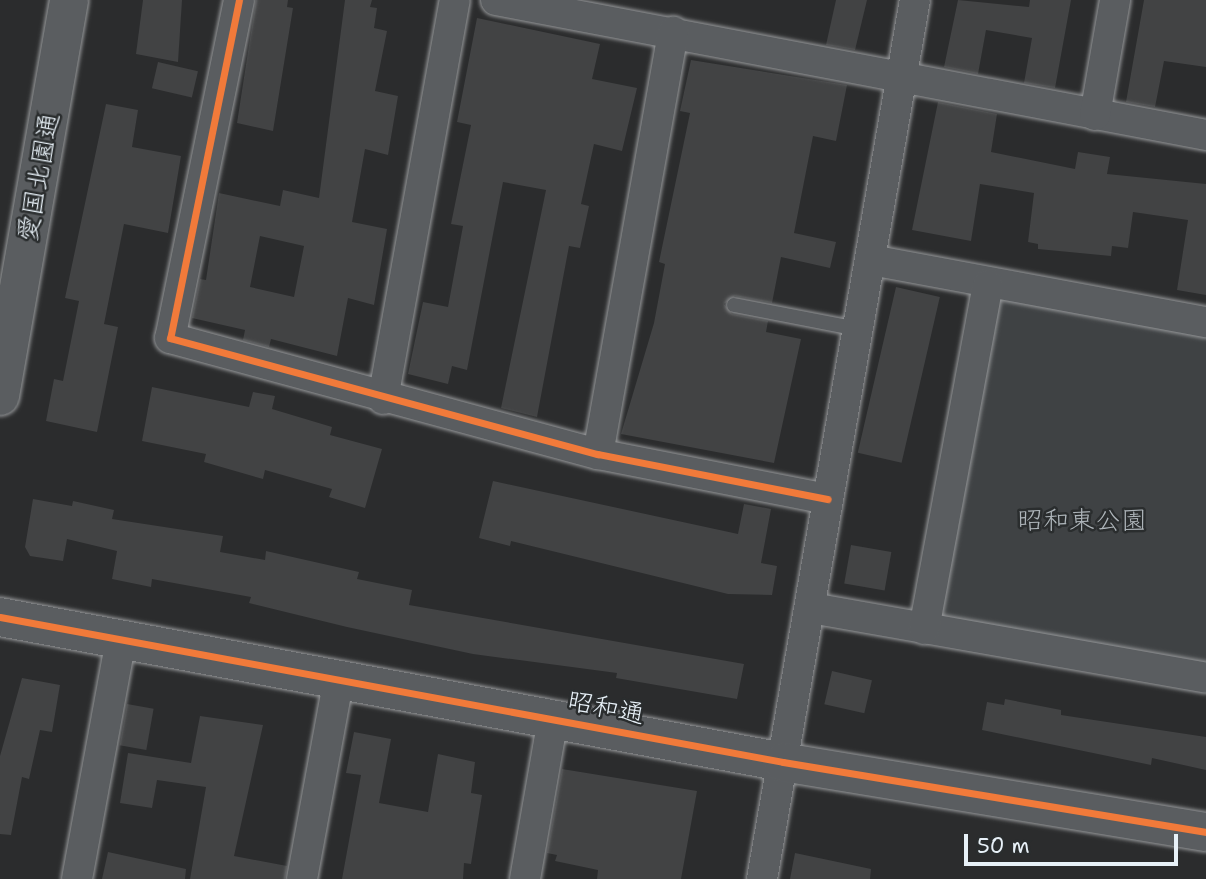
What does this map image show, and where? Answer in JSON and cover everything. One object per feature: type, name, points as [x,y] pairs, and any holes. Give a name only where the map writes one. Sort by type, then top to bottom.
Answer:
[{"type":"street","name":"愛国北園通","points":[[0,396],[69,0]]},
{"type":"street","points":[[239,0],[170,338],[383,399],[598,454],[828,499]]},
{"type":"street","points":[[383,399],[455,0]]},
{"type":"street","points":[[496,0],[1206,135]]},
{"type":"street","points":[[762,879],[915,0]]},
{"type":"street","points":[[1095,115],[1115,0]]},
{"type":"street","points":[[598,454],[673,32]]},
{"type":"street","points":[[871,260],[988,285],[1206,322]]},
{"type":"street","points":[[924,629],[988,285]]},
{"type":"street","points":[[811,608],[1206,678]]},
{"type":"street","name":"昭和通","points":[[0,617],[783,762],[1206,832]]},
{"type":"street","points":[[77,879],[121,639]]},
{"type":"street","points":[[302,879],[339,678]]},
{"type":"street","points":[[525,879],[553,719]]},
{"type":"lane","points":[[734,305],[859,329]]},
{"type":"green space","name":"昭和東公園","points":[[998,296],[1206,332],[1206,670],[935,621]]},
{"type":"building","points":[[143,0],[182,0],[178,62],[136,54]]},
{"type":"building","points":[[256,0],[288,0],[287,7],[293,8],[273,131],[237,123]]},
{"type":"building","points":[[345,0],[372,0],[370,7],[377,8],[374,28],[387,31],[375,91],[398,96],[388,155],[365,149],[352,222],[387,229],[374,305],[348,298],[337,356],[271,339],[269,347],[243,340],[245,330],[192,318],[200,279],[206,280],[219,193],[280,206],[283,190],[319,198]],"holes":[[[260,236],[304,246],[294,297],[250,287]]]},
{"type":"building","points":[[836,0],[867,0],[855,50],[826,45]]},
{"type":"building","points":[[958,0],[1029,7],[1030,0],[1071,0],[1055,88],[1024,83],[1032,38],[986,30],[978,74],[944,67]]},
{"type":"building","points":[[1144,0],[1206,0],[1206,67],[1164,61],[1155,107],[1126,102]]},
{"type":"building","points":[[477,18],[600,44],[592,79],[637,88],[622,151],[594,144],[581,204],[589,206],[580,248],[569,246],[537,417],[501,408],[546,190],[503,182],[467,370],[452,366],[448,384],[408,374],[423,302],[448,307],[463,226],[451,224],[471,125],[457,122]]},
{"type":"building","points":[[691,60],[847,85],[836,141],[813,136],[794,233],[836,242],[830,268],[781,257],[772,303],[735,296],[724,304],[732,314],[768,321],[766,332],[801,339],[774,463],[621,434],[654,323],[665,264],[659,262],[690,113],[680,111]]},
{"type":"building","points":[[158,62],[198,71],[192,98],[152,88]]},
{"type":"building","points":[[938,102],[997,114],[991,152],[1075,169],[1078,152],[1110,157],[1107,174],[1206,184],[1206,295],[1177,290],[1188,220],[1133,212],[1128,248],[1112,246],[1111,256],[1038,249],[1038,244],[1028,242],[1034,193],[980,184],[971,241],[912,230]]},
{"type":"building","points":[[106,104],[138,110],[132,147],[181,156],[168,233],[124,224],[104,324],[118,327],[97,432],[46,421],[54,379],[63,381],[79,301],[65,298]]},
{"type":"building","points":[[896,287],[940,297],[902,463],[858,453]]},
{"type":"building","points":[[152,387],[249,407],[253,392],[275,396],[272,409],[332,427],[330,435],[382,449],[365,508],[329,497],[332,489],[265,470],[263,479],[204,462],[206,454],[142,441]]},
{"type":"building","points":[[493,481],[738,534],[744,504],[771,509],[761,563],[777,566],[772,595],[728,594],[511,541],[510,546],[479,538]]},
{"type":"building","points":[[33,499],[72,506],[73,501],[114,510],[112,519],[223,536],[220,552],[265,560],[266,551],[359,572],[357,579],[412,590],[409,605],[744,664],[737,699],[616,678],[617,673],[473,654],[249,603],[251,597],[152,579],[151,587],[112,579],[117,551],[67,539],[63,561],[30,556],[25,547]]},
{"type":"building","points":[[851,545],[891,552],[885,591],[844,583]]},
{"type":"building","points":[[832,671],[872,680],[864,713],[824,704]]},
{"type":"building","points":[[22,678],[60,685],[52,732],[40,730],[29,779],[22,777],[11,835],[0,834],[0,756]]},
{"type":"building","points":[[1005,699],[1061,710],[1061,715],[1206,737],[1206,770],[1152,758],[1151,765],[982,730],[987,702],[1004,705]]},
{"type":"building","points":[[127,704],[154,709],[146,750],[120,745]]},
{"type":"building","points":[[200,716],[263,725],[234,856],[287,866],[285,879],[190,879],[206,787],[157,780],[152,808],[120,803],[128,753],[191,763]]},
{"type":"building","points":[[354,732],[391,739],[379,803],[428,812],[438,754],[475,762],[471,793],[482,795],[471,864],[464,863],[463,879],[342,879],[361,775],[346,773]]},
{"type":"building","points":[[562,769],[697,791],[681,879],[597,879],[598,870],[555,861],[557,855],[547,853]]},
{"type":"building","points":[[108,852],[186,869],[185,879],[102,879]]},
{"type":"building","points":[[795,853],[871,869],[870,879],[790,879]]},
{"type":"cycle path","points":[[239,0],[170,338],[598,454],[828,499]]},
{"type":"cycle path","points":[[0,617],[783,762],[1206,832]]}]
